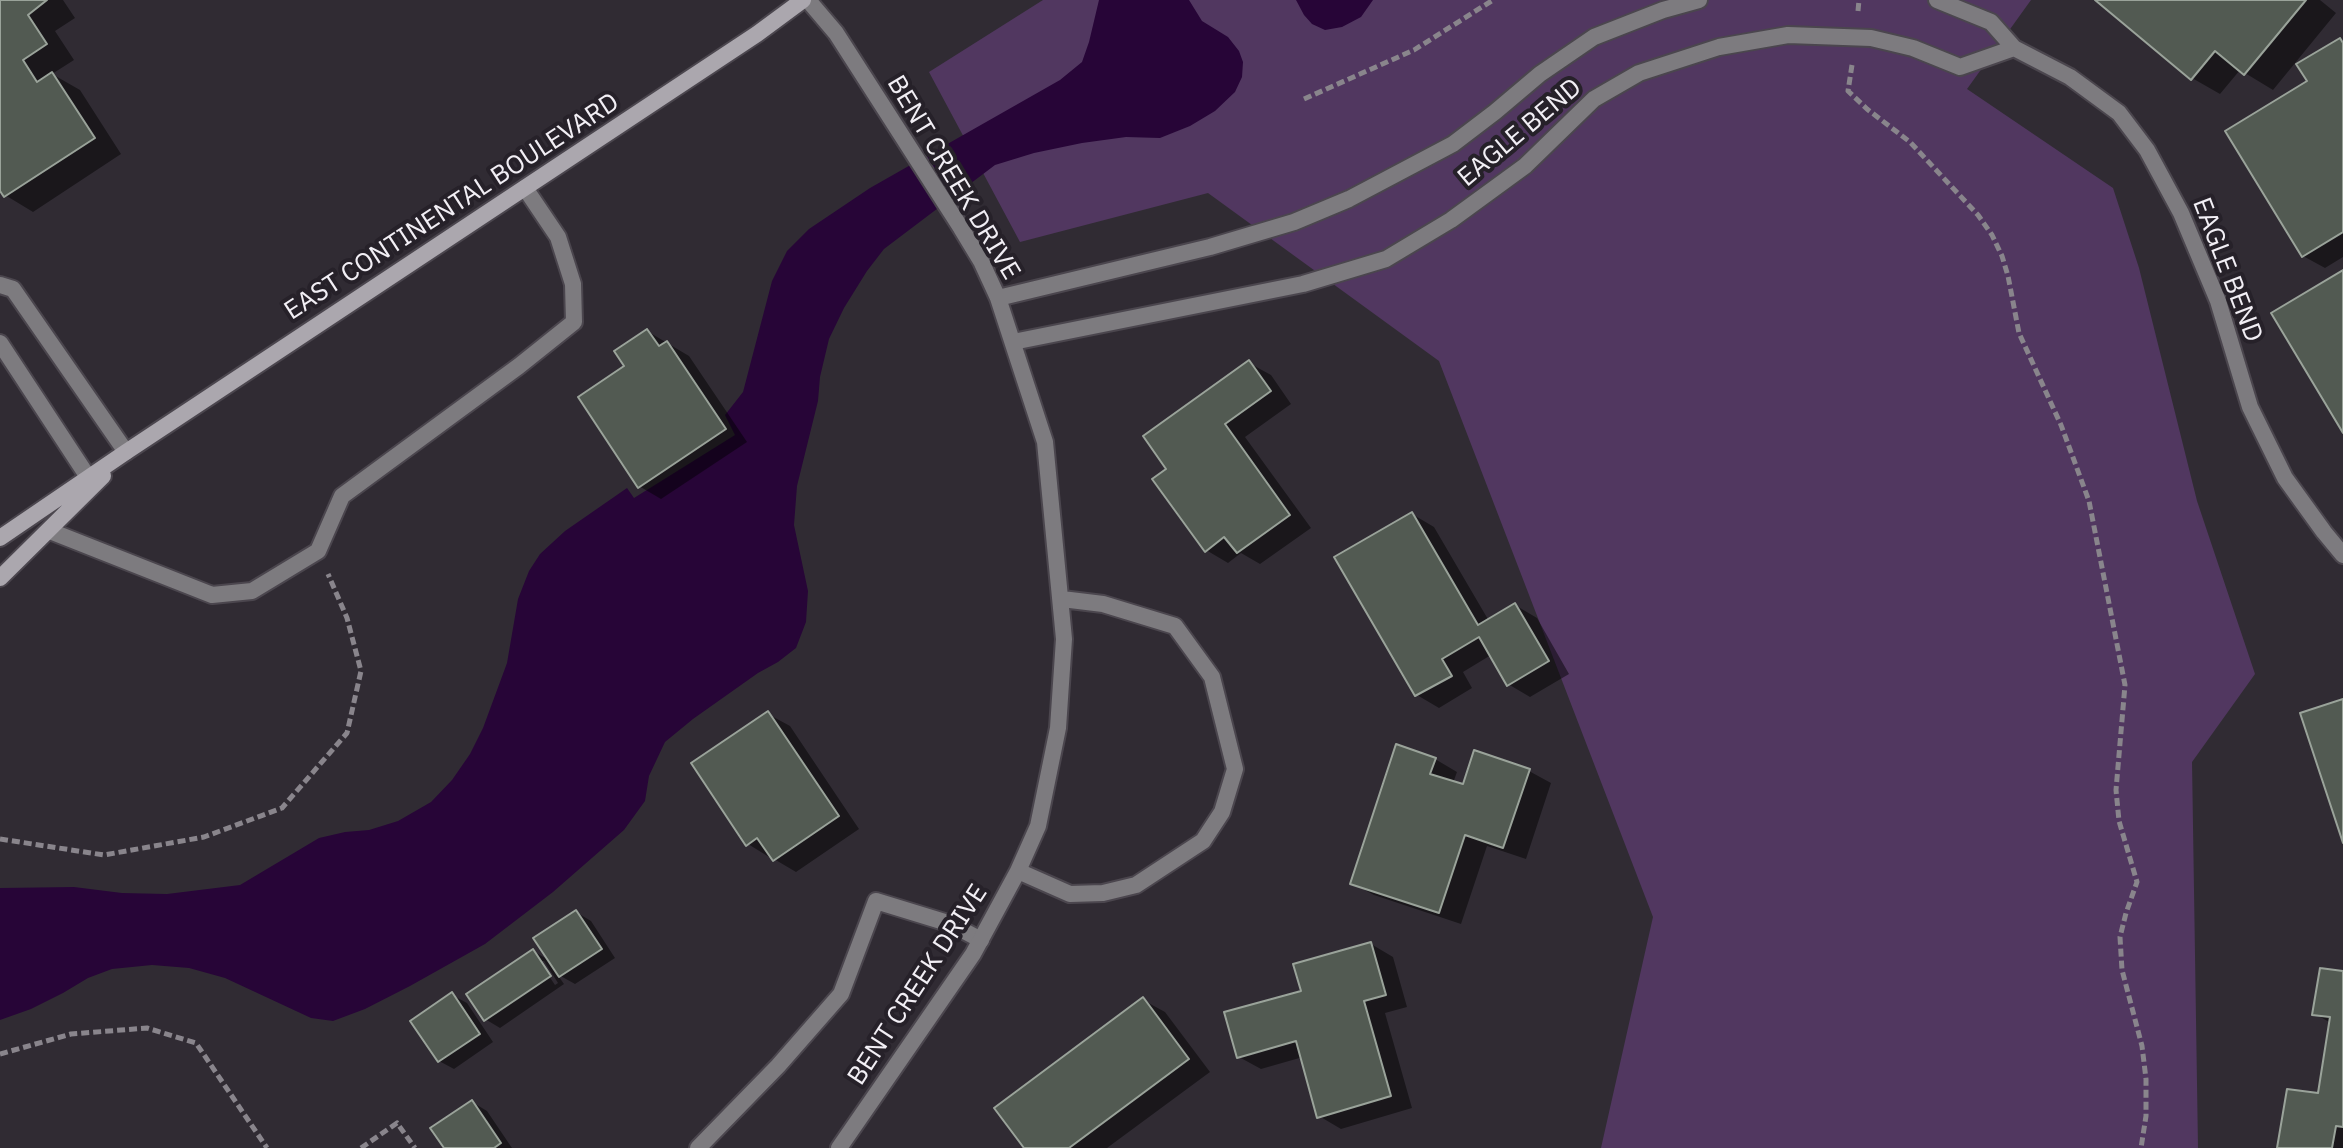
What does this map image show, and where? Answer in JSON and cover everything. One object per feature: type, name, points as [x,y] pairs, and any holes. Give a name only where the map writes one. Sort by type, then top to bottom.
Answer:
[{"type":"main road","name":"EAST CONTINENTAL BOULEVARD","points":[[0,538],[805,0]]},
{"type":"main road","points":[[0,578],[126,452]]},
{"type":"street","name":"BENT CREEK DRIVE","points":[[805,0],[836,33],[961,228],[998,298],[1045,442],[1064,639],[1058,728],[1038,826],[981,940],[839,1148]]},
{"type":"street","name":"EAGLE BEND","points":[[998,298],[1210,247],[1294,222],[1349,199],[1453,144],[1540,74],[1594,37],[1663,10],[1699,0]]},
{"type":"street","name":"EAGLE BEND","points":[[1937,0],[1991,22],[2014,48],[2070,77],[2119,113],[2147,150],[2181,213],[2218,301],[2250,407],[2285,478],[2343,555]]},
{"type":"street","name":"EAGLE BEND","points":[[1013,342],[1303,284],[1386,259],[1451,220],[1525,166],[1594,99],[1639,73],[1719,47],[1788,35],[1871,38],[1913,48],[1960,67],[2014,48]]},
{"type":"street","points":[[50,531],[212,595],[252,591],[318,551],[342,496],[574,322],[573,284],[558,237],[525,188]]},
{"type":"street","points":[[0,285],[13,289],[126,452]]},
{"type":"street","points":[[0,343],[88,477]]},
{"type":"street","points":[[1018,871],[1070,894],[1103,893],[1136,885],[1203,841],[1222,812],[1235,769],[1212,677],[1175,626],[1103,604],[1062,599]]},
{"type":"street","points":[[698,1148],[778,1066],[841,994],[876,901],[951,924],[981,940]]},
{"type":"path","points":[[1304,99],[1414,50],[1493,0]]},
{"type":"path","points":[[1859,0],[1848,91],[1910,142],[1978,215],[1992,235],[2008,276],[2019,333],[2061,425],[2089,501],[2125,685],[2116,790],[2119,821],[2137,882],[2120,937],[2122,970],[2142,1046],[2146,1079],[2146,1116],[2141,1148]]},
{"type":"path","points":[[0,839],[104,855],[204,837],[282,808],[347,733],[361,671],[347,618],[318,551]]},
{"type":"path","points":[[0,1054],[71,1034],[147,1028],[196,1043],[267,1148]]},
{"type":"path","points":[[361,1148],[397,1123],[415,1148]]},
{"type":"shaded area","points":[[1043,0],[2031,0],[1967,89],[2113,188],[2139,268],[2197,501],[2255,674],[2192,762],[2198,1148],[1601,1148],[1653,917],[1439,361],[1208,193],[1020,242],[929,72]]},
{"type":"shaded area","points":[[1099,0],[1189,0],[1202,21],[1228,37],[1239,51],[1243,62],[1242,77],[1235,92],[1215,111],[1190,126],[1160,138],[1126,137],[1082,143],[995,165],[884,249],[844,308],[829,339],[820,377],[818,401],[797,486],[794,525],[808,591],[806,622],[796,648],[665,742],[649,776],[645,801],[624,830],[553,892],[485,944],[365,1009],[333,1021],[311,1018],[225,978],[189,968],[152,965],[112,969],[88,978],[31,1009],[0,1020],[0,888],[74,887],[167,894],[240,885],[319,838],[369,830],[398,821],[431,802],[452,780],[483,728],[507,663],[518,599],[529,571],[540,554],[565,531],[627,488],[634,498],[735,435],[725,415],[743,392],[772,281],[787,251],[809,229],[870,188],[1060,80],[1082,62]]},
{"type":"shaded area","points":[[1296,0],[1373,0],[1361,17],[1342,27],[1325,30],[1312,24]]},
{"type":"building","points":[[0,0],[47,0],[28,15],[47,44],[23,60],[37,82],[52,72],[95,138],[4,197],[0,191]]},
{"type":"building","points":[[2095,0],[2306,0],[2244,75],[2215,51],[2191,80]]},
{"type":"building","points":[[2340,38],[2343,43],[2343,232],[2302,257],[2225,131],[2307,81],[2296,64]]},
{"type":"building","points":[[2343,270],[2343,433],[2271,313]]},
{"type":"building","points":[[647,329],[659,346],[667,341],[726,429],[638,488],[578,397],[624,366],[614,351]]},
{"type":"building","points":[[1249,360],[1271,391],[1225,424],[1290,515],[1237,553],[1224,537],[1205,552],[1152,479],[1166,469],[1143,436]]},
{"type":"building","points":[[1412,512],[1478,625],[1515,603],[1549,661],[1507,686],[1479,637],[1442,659],[1452,676],[1415,696],[1334,557]]},
{"type":"building","points":[[2343,699],[2343,843],[2300,713]]},
{"type":"building","points":[[768,711],[839,816],[773,861],[757,838],[746,846],[691,763]]},
{"type":"building","points":[[1396,744],[1436,758],[1430,774],[1463,784],[1474,750],[1530,769],[1503,848],[1465,835],[1439,913],[1350,884]]},
{"type":"building","points":[[576,910],[602,949],[559,977],[533,938]]},
{"type":"building","points":[[1371,942],[1386,995],[1364,1001],[1391,1096],[1317,1118],[1296,1041],[1237,1058],[1224,1012],[1301,991],[1293,964]]},
{"type":"building","points":[[533,949],[551,976],[484,1021],[466,994]]},
{"type":"building","points":[[2320,968],[2343,971],[2343,1127],[2336,1126],[2332,1148],[2277,1148],[2287,1089],[2318,1093],[2330,1017],[2312,1015]]},
{"type":"building","points":[[452,992],[480,1034],[438,1062],[410,1021]]},
{"type":"building","points":[[1143,997],[1189,1059],[1069,1148],[1024,1148],[994,1108]]},
{"type":"building","points":[[472,1100],[501,1143],[494,1148],[444,1148],[430,1128]]}]
